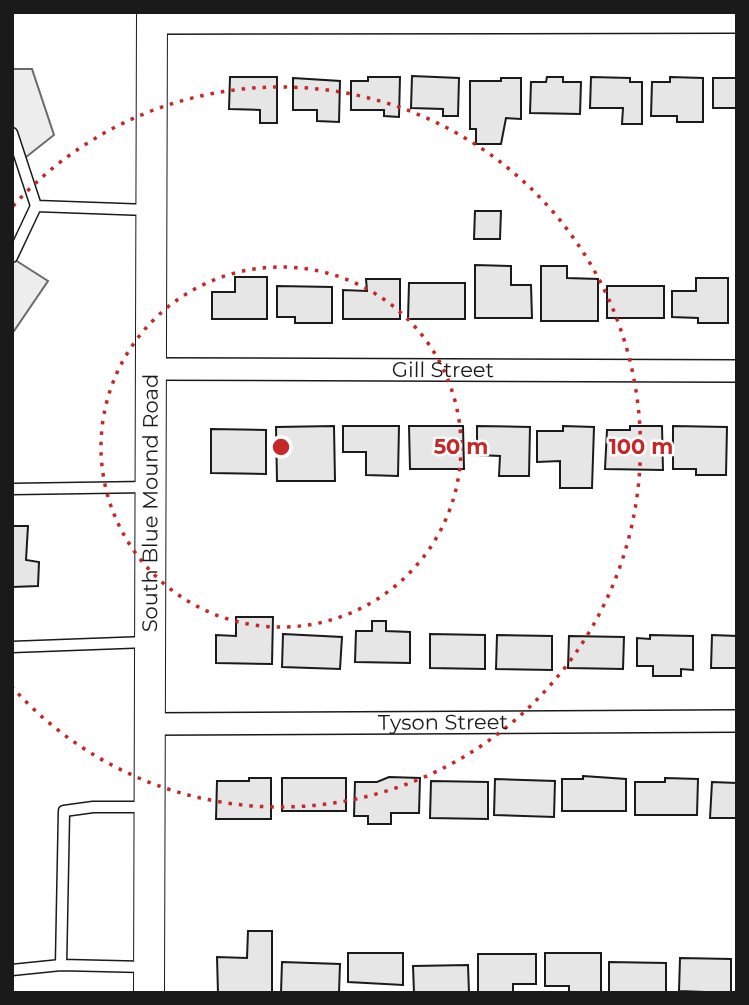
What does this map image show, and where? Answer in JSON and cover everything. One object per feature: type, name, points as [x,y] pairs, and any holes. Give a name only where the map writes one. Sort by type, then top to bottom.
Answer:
[{"type":"main road","name":"South Blue Mound Road","points":[[149,980],[152,18]]},
{"type":"street","points":[[152,18],[737,22]]},
{"type":"street","name":"Gill Street","points":[[149,369],[737,371]]},
{"type":"street","name":"Tyson Street","points":[[150,724],[737,721]]},
{"type":"lane","points":[[12,133],[36,206],[12,257]]},
{"type":"lane","points":[[36,206],[151,210]]},
{"type":"lane","points":[[12,489],[150,487]]},
{"type":"lane","points":[[12,647],[150,642]]},
{"type":"lane","points":[[61,965],[64,811],[93,807],[150,807]]},
{"type":"lane","points":[[12,970],[61,965],[149,980]]},
{"type":"shaded area","points":[[12,69],[32,69],[54,135],[21,161],[12,153]]},
{"type":"shaded area","points":[[12,258],[48,281],[14,331],[12,331]]},
{"type":"building","points":[[412,76],[459,78],[458,116],[443,116],[443,109],[411,108]]},
{"type":"building","points":[[230,77],[277,77],[277,123],[260,123],[260,110],[229,109]]},
{"type":"building","points":[[368,77],[400,77],[399,117],[384,116],[384,110],[351,110],[351,81],[368,81]]},
{"type":"building","points":[[547,77],[563,77],[563,82],[581,82],[580,114],[530,113],[531,82],[546,82]]},
{"type":"building","points":[[591,77],[630,78],[630,82],[642,82],[642,124],[622,124],[623,108],[590,108]]},
{"type":"building","points":[[670,77],[703,78],[703,122],[677,122],[677,116],[651,116],[652,82],[670,82]]},
{"type":"building","points":[[293,78],[340,81],[339,122],[317,121],[317,110],[293,110]]},
{"type":"building","points":[[501,78],[521,78],[521,119],[506,118],[501,144],[476,144],[476,129],[470,129],[470,81],[501,81]]},
{"type":"building","points":[[713,78],[737,78],[737,108],[713,108]]},
{"type":"building","points":[[475,211],[501,211],[500,239],[474,239]]},
{"type":"building","points":[[475,265],[511,266],[511,285],[531,285],[532,318],[475,318]]},
{"type":"building","points":[[541,266],[567,266],[567,278],[598,279],[598,321],[541,321]]},
{"type":"building","points":[[235,277],[267,277],[267,319],[212,319],[212,292],[235,292]]},
{"type":"building","points":[[696,278],[728,278],[728,323],[698,323],[698,318],[672,317],[672,291],[696,291]]},
{"type":"building","points":[[366,279],[400,279],[400,319],[343,319],[343,290],[367,291]]},
{"type":"building","points":[[409,283],[465,283],[465,319],[408,319]]},
{"type":"building","points":[[277,286],[332,287],[332,323],[295,323],[295,317],[277,317]]},
{"type":"building","points":[[607,286],[664,286],[664,318],[607,318]]},
{"type":"building","points":[[334,426],[335,481],[277,481],[276,427]]},
{"type":"building","points":[[343,426],[399,426],[398,476],[366,475],[366,452],[343,452]]},
{"type":"building","points":[[409,426],[463,426],[464,469],[410,469]]},
{"type":"building","points":[[477,426],[530,427],[529,476],[499,476],[500,456],[477,455]]},
{"type":"building","points":[[563,426],[594,427],[592,488],[560,488],[560,461],[537,462],[537,431],[563,431]]},
{"type":"building","points":[[630,426],[662,426],[663,470],[605,469],[607,430],[630,430]]},
{"type":"building","points":[[673,426],[727,427],[726,475],[696,475],[696,469],[673,469]]},
{"type":"building","points":[[211,429],[266,430],[266,474],[211,473]]},
{"type":"building","points":[[12,526],[28,526],[26,560],[39,562],[38,586],[12,587]]},
{"type":"building","points":[[236,617],[273,617],[272,664],[216,663],[216,635],[236,636]]},
{"type":"building","points":[[372,621],[386,621],[386,631],[410,632],[410,663],[355,662],[356,631],[372,631]]},
{"type":"building","points":[[283,634],[342,637],[340,669],[282,667]]},
{"type":"building","points":[[430,634],[485,635],[485,669],[430,668]]},
{"type":"building","points":[[497,635],[552,636],[552,670],[496,669]]},
{"type":"building","points":[[650,635],[693,636],[693,670],[681,669],[681,676],[653,676],[653,666],[637,666],[637,638],[650,639]]},
{"type":"building","points":[[712,635],[737,636],[737,668],[711,668]]},
{"type":"building","points":[[569,636],[624,637],[623,669],[568,668]]},
{"type":"building","points":[[583,776],[626,779],[626,811],[562,811],[562,779],[583,779]]},
{"type":"building","points":[[389,777],[420,778],[419,813],[391,813],[391,824],[368,824],[368,816],[354,816],[355,782],[377,782]]},
{"type":"building","points":[[249,778],[271,778],[271,819],[216,819],[217,781],[249,781]]},
{"type":"building","points":[[282,778],[346,778],[346,811],[282,811]]},
{"type":"building","points":[[665,778],[698,779],[697,815],[635,815],[635,782],[665,782]]},
{"type":"building","points":[[495,779],[555,781],[554,817],[494,815]]},
{"type":"building","points":[[431,781],[488,782],[488,819],[430,818]]},
{"type":"building","points":[[712,782],[737,783],[737,818],[710,818]]},
{"type":"building","points":[[248,931],[272,931],[272,993],[218,993],[217,957],[247,958]]},
{"type":"building","points":[[348,953],[403,953],[403,985],[348,982]]},
{"type":"building","points":[[545,953],[601,953],[601,993],[569,993],[569,986],[545,986]]},
{"type":"building","points":[[478,954],[536,954],[536,984],[513,984],[513,993],[478,993]]},
{"type":"building","points":[[680,958],[731,959],[731,993],[679,991]]},
{"type":"building","points":[[282,962],[340,964],[339,993],[281,993]]},
{"type":"building","points":[[609,962],[666,963],[666,993],[609,993]]},
{"type":"building","points":[[468,965],[469,993],[414,993],[413,966]]}]
